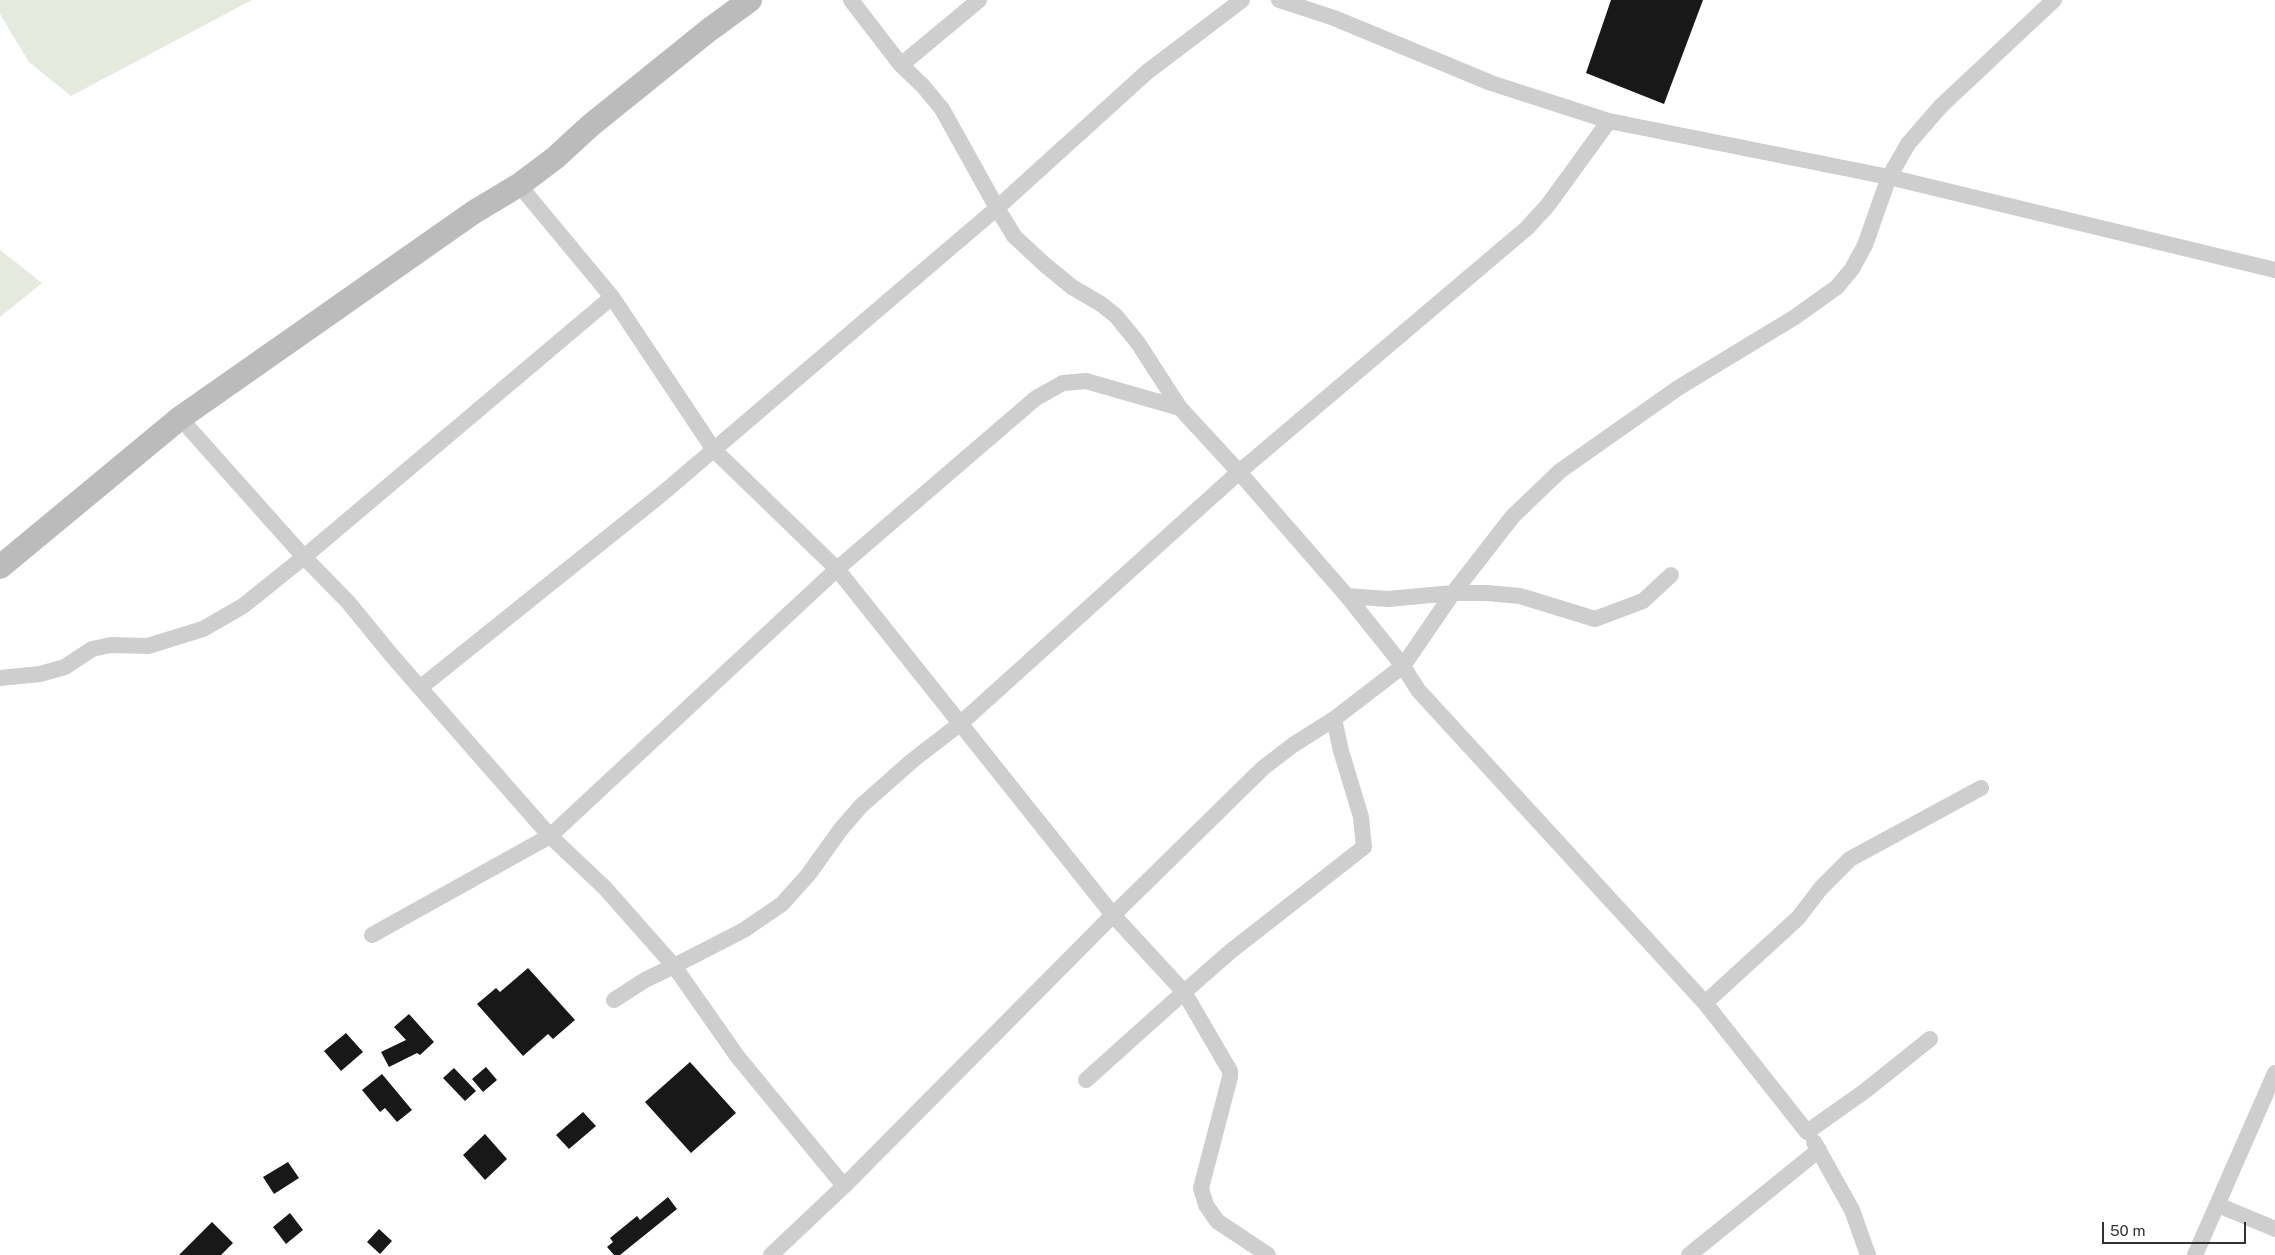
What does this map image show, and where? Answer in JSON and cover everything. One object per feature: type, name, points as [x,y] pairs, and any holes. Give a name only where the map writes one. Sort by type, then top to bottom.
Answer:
[{"type":"street","points":[[0,568],[180,418],[474,212],[518,185],[555,158],[591,125],[709,30],[750,0]]},
{"type":"street","points":[[851,0],[901,65],[923,86],[942,109],[1014,236],[1072,287],[1101,304],[1116,316],[1138,343],[1180,408],[1239,472],[1347,596],[1403,666],[1418,690],[1706,1003],[1819,1150],[1852,1210],[1868,1255]]},
{"type":"street","points":[[901,65],[979,0]]},
{"type":"street","points":[[421,687],[714,450],[997,208],[1147,72],[1242,0]]},
{"type":"street","points":[[1279,0],[1334,18],[1491,84],[1609,121],[1890,177],[2275,270]]},
{"type":"street","points":[[771,1255],[844,1186],[1113,915],[1264,768],[1293,745],[1334,720],[1403,666],[1452,593],[1513,516],[1560,471],[1678,388],[1795,317],[1837,287],[1852,269],[1865,245],[1890,177],[1908,144],[1941,106],[2054,0]]},
{"type":"street","points":[[614,1000],[645,980],[744,930],[782,904],[808,875],[841,829],[861,806],[913,760],[961,723],[1239,472],[1527,228],[1548,205],[1609,121]]},
{"type":"street","points":[[518,185],[612,297],[714,450],[837,568],[1113,915],[1184,992],[1230,1071],[1201,1188],[1206,1205],[1217,1221],[1268,1255]]},
{"type":"street","points":[[0,678],[40,674],[65,667],[92,649],[111,645],[148,646],[203,628],[243,606],[304,558],[612,297]]},
{"type":"street","points":[[372,935],[550,836],[837,568],[1036,398],[1063,383],[1086,381],[1180,408]]},
{"type":"street","points":[[180,418],[304,558],[348,602],[550,836],[605,888],[674,966],[737,1056],[844,1186]]},
{"type":"street","points":[[1347,596],[1388,599],[1452,593],[1487,593],[1520,596],[1596,619],[1643,601],[1671,575]]},
{"type":"street","points":[[1086,1080],[1231,951],[1364,847],[1361,817],[1341,751],[1334,720]]},
{"type":"street","points":[[1706,1003],[1798,918],[1821,888],[1850,859],[1981,788]]},
{"type":"street","points":[[1807,1132],[1865,1091],[1930,1039]]},
{"type":"street","points":[[2196,1255],[2275,1072]]},
{"type":"street","points":[[1689,1255],[1819,1150]]},
{"type":"street","points":[[2218,1205],[2275,1229]]},
{"type":"shaded area","points":[[0,0],[252,0],[71,96],[29,62],[0,14]]},
{"type":"shaded area","points":[[0,250],[42,283],[0,317]]},
{"type":"building","points":[[1611,0],[1703,0],[1664,104],[1586,73]]},
{"type":"building","points":[[528,968],[575,1020],[553,1039],[548,1034],[523,1056],[477,1004],[496,988],[500,992]]},
{"type":"building","points":[[409,1014],[434,1042],[420,1055],[417,1053],[389,1067],[381,1052],[406,1040],[394,1027]]},
{"type":"building","points":[[346,1033],[363,1052],[341,1071],[324,1051]]},
{"type":"building","points":[[690,1062],[736,1113],[691,1153],[645,1102]]},
{"type":"building","points":[[486,1067],[497,1080],[483,1092],[472,1079]]},
{"type":"building","points":[[454,1068],[476,1091],[465,1101],[443,1078]]},
{"type":"building","points":[[382,1074],[412,1110],[397,1122],[385,1108],[380,1112],[362,1090]]},
{"type":"building","points":[[583,1112],[596,1126],[569,1149],[556,1135]]},
{"type":"building","points":[[485,1134],[507,1159],[485,1180],[463,1155]]},
{"type":"building","points":[[288,1162],[299,1178],[274,1194],[263,1177]]},
{"type":"building","points":[[668,1197],[677,1209],[620,1255],[614,1255],[607,1247],[613,1242],[610,1238],[637,1216],[640,1220]]},
{"type":"building","points":[[290,1213],[303,1230],[286,1244],[273,1227]]},
{"type":"building","points":[[212,1222],[233,1243],[221,1255],[179,1255]]},
{"type":"building","points":[[379,1229],[392,1241],[380,1254],[367,1242]]}]
